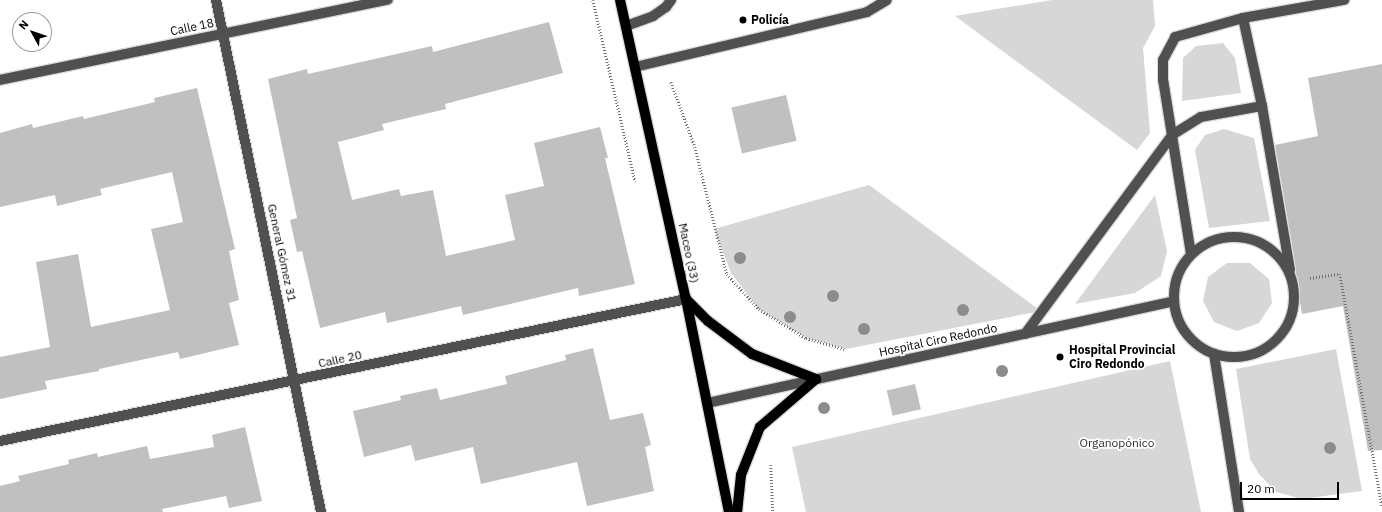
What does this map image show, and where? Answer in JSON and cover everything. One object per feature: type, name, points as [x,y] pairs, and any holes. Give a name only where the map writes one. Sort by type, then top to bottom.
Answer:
[{"type":"main road","name":"Maceo (33)","points":[[620,0],[686,299],[729,512]]},
{"type":"main road","points":[[686,299],[708,320],[752,354],[816,379],[760,427],[741,476],[737,512]]},
{"type":"street","name":"General Gómez 31","points":[[216,0],[295,381],[320,512]]},
{"type":"street","name":"Calle 18","points":[[0,80],[388,0]]},
{"type":"street","points":[[626,26],[653,16],[666,7],[671,0]]},
{"type":"street","points":[[635,67],[867,12],[887,0]]},
{"type":"street","points":[[1191,254],[1162,80],[1164,60],[1175,37],[1243,18],[1344,0]]},
{"type":"street","points":[[1243,18],[1262,106],[1292,281],[1294,300],[1290,319],[1280,336],[1265,348],[1247,356],[1227,357],[1214,354],[1195,343],[1184,331],[1176,317],[1173,300],[1175,284],[1181,268],[1191,254],[1206,244],[1222,238],[1240,237],[1258,242],[1273,251],[1284,264],[1292,281]]},
{"type":"street","points":[[1025,334],[1172,135],[1201,117],[1262,106]]},
{"type":"street","name":"Calle 20","points":[[0,441],[686,299]]},
{"type":"street","name":"Hospital Ciro Redondo","points":[[707,403],[1025,334],[1173,300]]},
{"type":"street","points":[[1214,354],[1238,512]]},
{"type":"path","points":[[594,0],[636,187]]},
{"type":"path","points":[[665,61],[670,80],[695,147],[727,274],[759,309],[806,338],[846,349]]},
{"type":"path","points":[[1292,281],[1340,274],[1382,506]]},
{"type":"path","points":[[771,458],[773,512]]},
{"type":"green space","points":[[1052,0],[1153,0],[1155,26],[1143,48],[1150,133],[1137,150],[955,16]]},
{"type":"green space","points":[[1223,43],[1235,58],[1241,93],[1182,101],[1183,58],[1196,46]]},
{"type":"green space","points":[[1224,129],[1254,138],[1270,221],[1209,228],[1195,150],[1205,135]]},
{"type":"green space","points":[[869,185],[1041,311],[846,349],[806,338],[759,309],[731,273],[714,229]]},
{"type":"green space","points":[[1155,195],[1167,251],[1161,276],[1135,293],[1075,304]]},
{"type":"green space","points":[[1227,263],[1250,263],[1269,279],[1272,303],[1259,323],[1237,331],[1214,322],[1203,301],[1208,277]]},
{"type":"green space","points":[[1336,349],[1362,491],[1302,499],[1276,492],[1259,474],[1250,459],[1236,369]]},
{"type":"green space","name":"Organopónico","points":[[1170,361],[1201,512],[806,512],[792,447]]},
{"type":"building","points":[[549,22],[563,73],[445,104],[446,109],[382,124],[384,130],[338,142],[352,200],[399,189],[401,196],[433,190],[446,256],[515,240],[505,195],[544,186],[534,143],[600,127],[608,158],[605,158],[635,284],[579,296],[578,288],[463,315],[461,306],[387,323],[385,312],[320,328],[302,251],[297,252],[290,220],[297,218],[268,79],[307,69],[308,74],[432,46],[433,52]]},
{"type":"building","points":[[1382,64],[1382,450],[1368,451],[1343,306],[1302,314],[1275,145],[1318,136],[1308,78]]},
{"type":"building","points":[[197,88],[235,249],[229,251],[239,300],[229,303],[239,345],[180,359],[178,352],[99,369],[99,371],[45,381],[47,389],[0,399],[0,357],[50,347],[36,262],[78,254],[91,327],[170,310],[151,229],[183,222],[172,172],[100,189],[102,195],[57,206],[55,195],[0,207],[0,133],[32,124],[33,128],[83,116],[84,119],[155,102],[154,98]]},
{"type":"building","points":[[786,95],[797,141],[742,153],[731,108]]},
{"type":"building","points":[[593,348],[610,420],[643,413],[651,445],[645,447],[654,491],[587,506],[577,462],[481,484],[473,447],[415,461],[411,445],[364,457],[353,411],[401,400],[400,396],[437,388],[440,400],[507,384],[505,376],[566,360],[565,355]]},
{"type":"building","points":[[915,384],[921,409],[893,416],[887,391]]},
{"type":"building","points":[[245,427],[262,501],[229,508],[226,496],[162,509],[163,512],[0,512],[0,486],[20,481],[18,476],[69,464],[68,460],[97,453],[98,457],[147,446],[150,459],[214,447],[212,435]]},
{"type":"place","name":"Policía","points":[[743,20]]},
{"type":"place","name":"Hospital Provincial Ciro Redondo","points":[[1060,357]]}]
